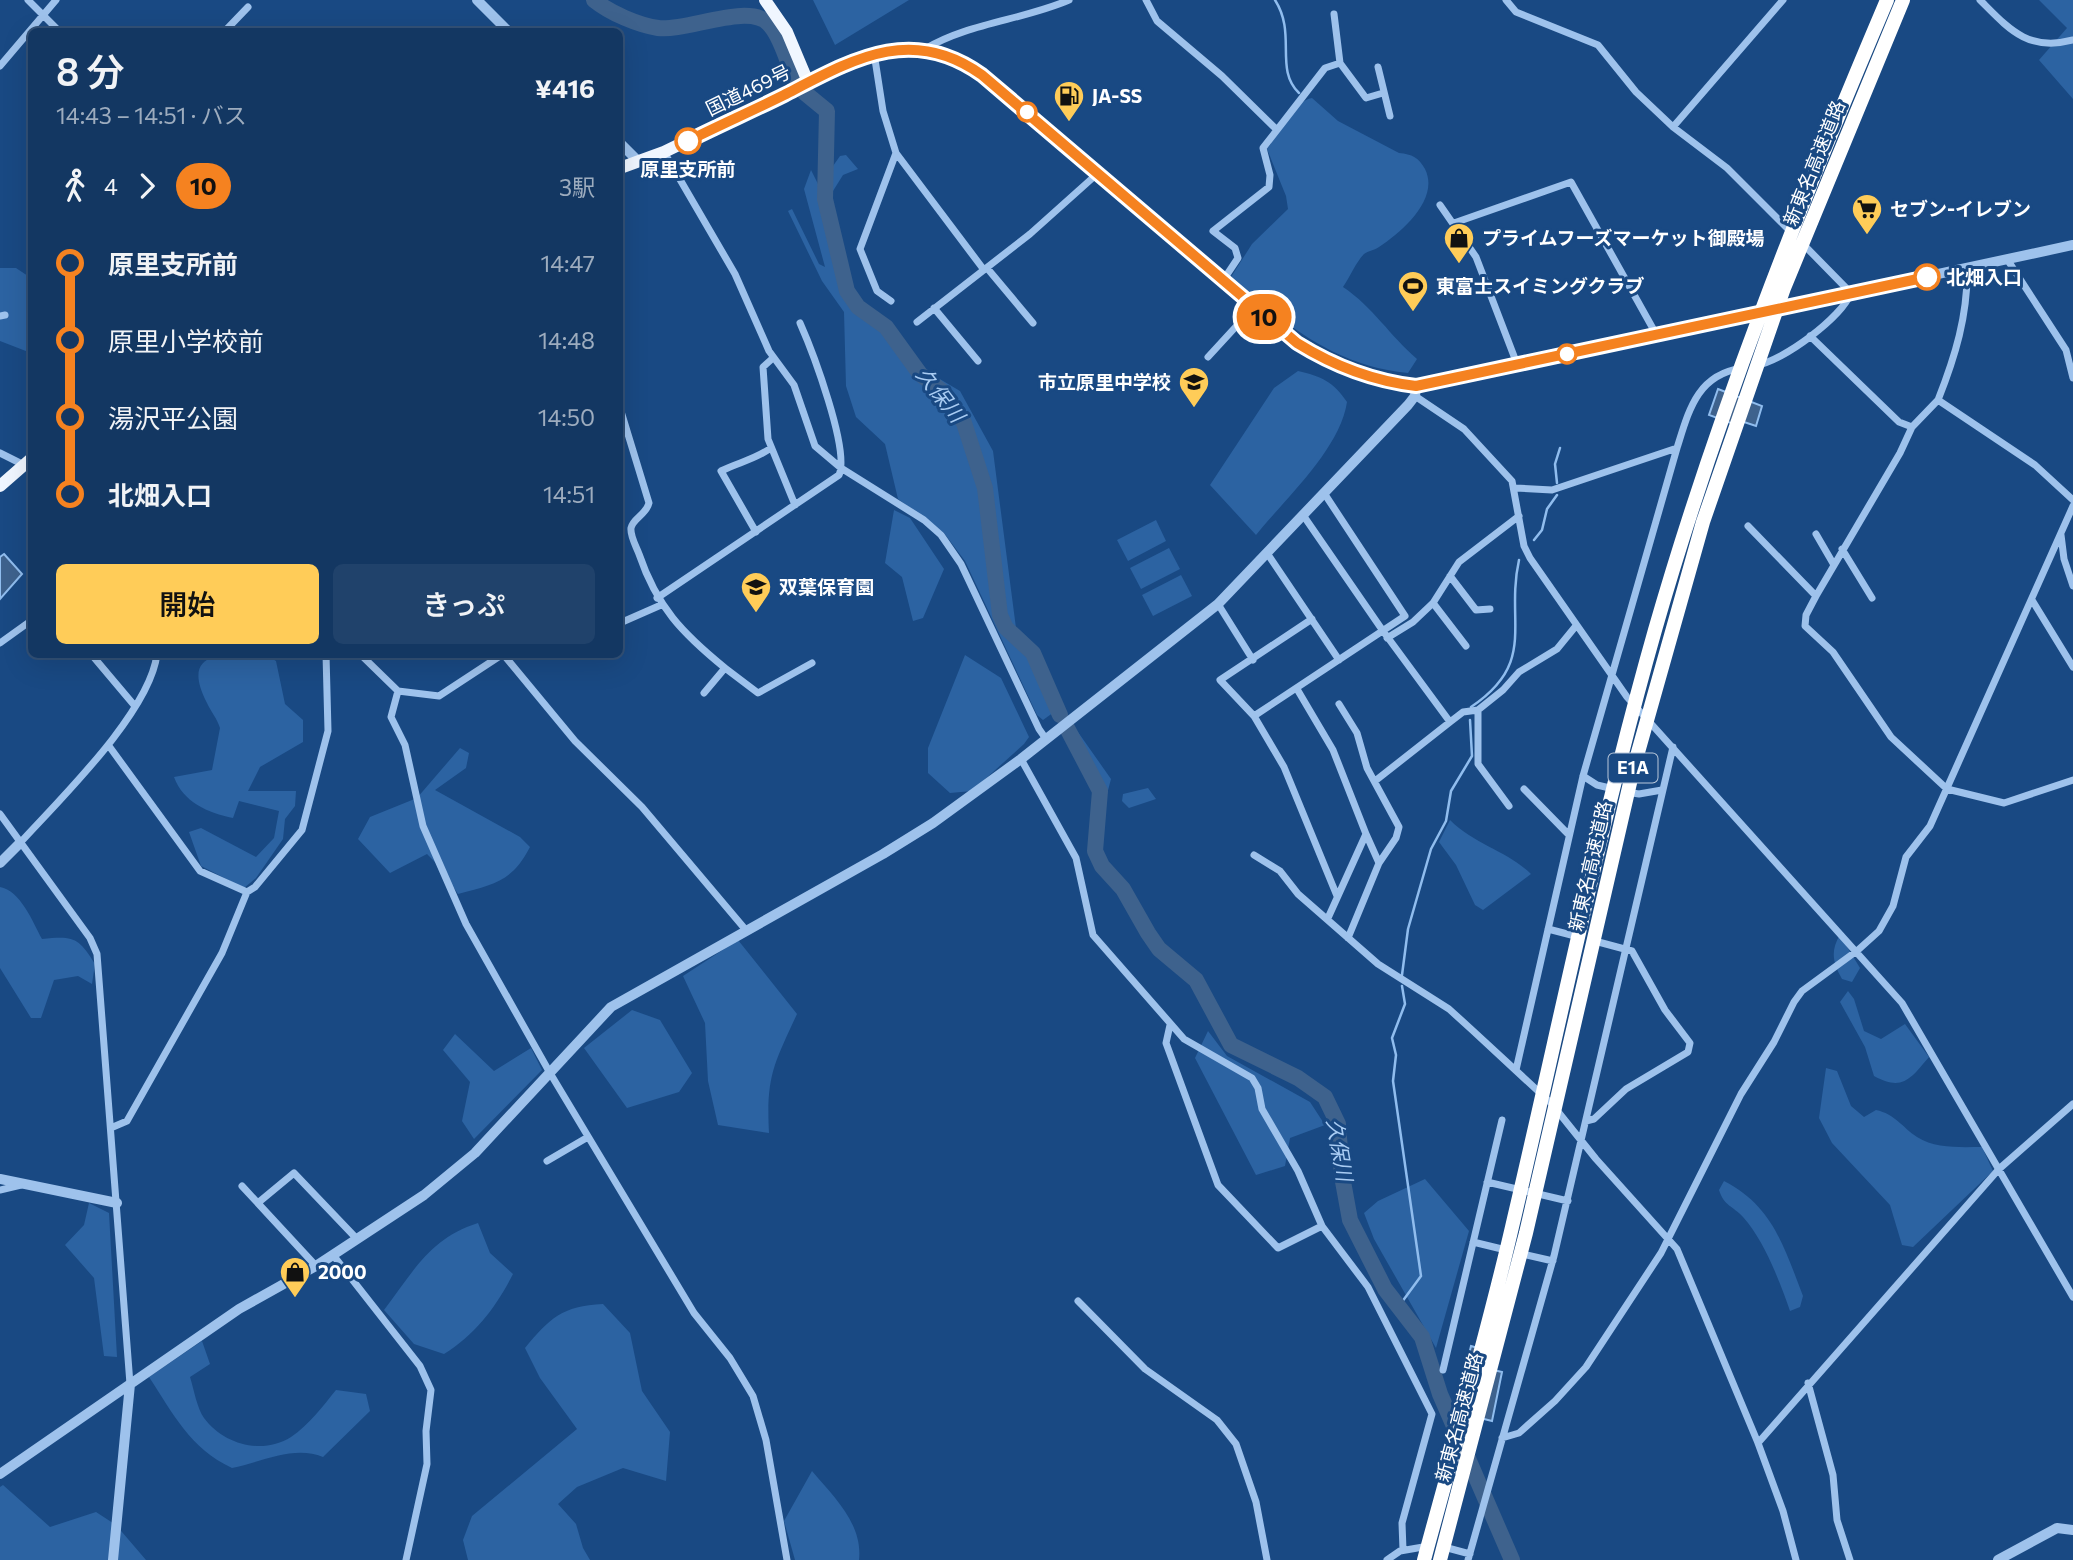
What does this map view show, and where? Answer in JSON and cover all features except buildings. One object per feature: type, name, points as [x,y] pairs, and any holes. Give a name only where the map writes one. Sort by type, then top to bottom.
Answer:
[{"type":"highway","name":"国道469号","points":[[623,167],[664,152],[808,82],[786,32],[765,0]]},
{"type":"highway","name":"新東名高速道路","points":[[1424,1560],[1511,1231],[1619,766],[1655,631],[1698,490],[1769,284],[1887,0]]},
{"type":"highway","name":"新東名高速道路","points":[[1440,1560],[1525,1233],[1633,770],[1692,560],[1746,390],[1784,288],[1903,0]]},
{"type":"highway","points":[[0,485],[28,462]]},
{"type":"street","points":[[28,0],[56,28]]},
{"type":"street","points":[[34,28],[56,0]]},
{"type":"street","points":[[477,0],[505,28]]},
{"type":"street","points":[[925,49],[956,34],[1043,11],[1069,0]]},
{"type":"street","points":[[1146,0],[1157,20],[1222,76],[1276,129]]},
{"type":"street","points":[[1506,0],[1516,12],[1598,45],[1636,92],[1673,127],[1727,169],[1851,293]]},
{"type":"street","points":[[1673,127],[1783,0]]},
{"type":"street","points":[[1980,0],[2014,34],[2033,42],[2059,44],[2073,40]]},
{"type":"street","points":[[228,28],[248,7]]},
{"type":"street","points":[[1334,14],[1339,63],[1366,97],[1383,93]]},
{"type":"street","points":[[0,65],[28,35]]},
{"type":"street","points":[[808,82],[854,59],[874,53],[925,49],[949,55],[973,68],[1297,343],[1334,364],[1416,391],[1464,429],[1512,481],[1530,558],[1575,627],[1612,676],[1672,747],[1858,950],[1902,1003],[2073,1297]]},
{"type":"street","points":[[874,53],[883,111],[896,153],[986,269],[1033,323]]},
{"type":"street","points":[[1222,282],[1238,258],[1235,248],[1213,231],[1269,187],[1270,175],[1263,148],[1325,68],[1339,63]]},
{"type":"street","points":[[1378,67],[1390,116]]},
{"type":"street","points":[[623,146],[638,161]]},
{"type":"street","points":[[664,152],[735,274],[773,358],[801,398],[815,446],[841,468],[924,520],[941,535],[961,564],[1046,739]]},
{"type":"street","points":[[891,301],[877,291],[860,248],[896,153]]},
{"type":"street","points":[[917,323],[986,269],[1097,174]]},
{"type":"street","points":[[1454,223],[1571,182],[1656,334]]},
{"type":"street","points":[[1440,205],[1476,257],[1517,364]]},
{"type":"street","points":[[0,1474],[239,1309],[334,1255],[447,1177],[475,1153],[611,1007],[933,823],[1021,759],[1218,604],[1416,391],[1517,364],[2073,245]]},
{"type":"street","points":[[2007,259],[2066,350],[2073,378]]},
{"type":"street","points":[[1967,269],[1967,296],[1954,358],[1938,400],[1912,427],[1900,453],[1815,596],[1806,615],[1805,626],[1833,652],[1891,737],[1947,789],[2004,803],[2073,780]]},
{"type":"street","points":[[1516,1070],[1583,776],[1677,448],[1694,400],[1712,378],[1734,369],[1774,361],[1810,336],[1848,301],[1851,293]]},
{"type":"street","points":[[1209,357],[1253,307]]},
{"type":"street","points":[[934,308],[978,361]]},
{"type":"street","points":[[623,622],[659,602],[839,475],[841,468],[834,425],[814,355],[800,323]]},
{"type":"street","points":[[1810,336],[1885,411],[1899,422],[1912,427]]},
{"type":"street","points":[[773,358],[763,367],[762,385],[771,448],[795,505]]},
{"type":"street","points":[[1938,400],[2035,465],[2073,499]]},
{"type":"street","points":[[623,418],[649,503],[646,513],[633,523],[631,532],[659,602],[685,635],[758,693],[811,663]]},
{"type":"street","points":[[756,532],[721,471],[740,461],[748,462],[771,448]]},
{"type":"street","points":[[1515,488],[1552,490],[1677,448]]},
{"type":"street","points":[[0,453],[28,462]]},
{"type":"street","points":[[1324,493],[1405,616],[1385,635]]},
{"type":"street","points":[[1502,1438],[1519,1433],[1555,1401],[1586,1367],[1661,1253],[1741,1094],[1802,991],[1879,931],[1893,906],[1906,857],[1930,826],[2073,506]]},
{"type":"street","points":[[1303,515],[1385,635],[1450,722]]},
{"type":"street","points":[[1254,716],[1339,660],[1413,622],[1433,603],[1460,562],[1519,516]]},
{"type":"street","points":[[1748,526],[1815,596]]},
{"type":"street","points":[[1816,534],[1834,565]]},
{"type":"street","points":[[2062,534],[2064,559],[2073,586]]},
{"type":"street","points":[[1842,549],[1872,598]]},
{"type":"street","points":[[1267,553],[1339,660]]},
{"type":"street","points":[[1451,576],[1476,610],[1490,610]]},
{"type":"street","points":[[2032,600],[2073,667]]},
{"type":"street","points":[[1433,603],[1466,646]]},
{"type":"street","points":[[1218,604],[1253,660]]},
{"type":"street","points":[[1312,619],[1220,680],[1254,716],[1284,767],[1336,896]]},
{"type":"street","points":[[0,643],[28,623]]},
{"type":"street","points":[[1375,781],[1463,712],[1478,710],[1503,690],[1519,672],[1557,649],[1575,627]]},
{"type":"street","points":[[94,658],[134,705]]},
{"type":"street","points":[[0,863],[109,746],[155,670],[156,658]]},
{"type":"street","points":[[113,1127],[127,1121],[222,953],[247,892],[255,887],[302,830],[328,732],[326,658]]},
{"type":"street","points":[[364,658],[398,691],[439,696],[497,658]]},
{"type":"street","points":[[506,658],[575,741],[642,807],[745,929]]},
{"type":"street","points":[[704,693],[725,668]]},
{"type":"street","points":[[1297,689],[1333,750],[1379,863]]},
{"type":"street","points":[[398,691],[391,717],[405,745],[424,826],[466,924],[550,1073],[694,1313],[730,1359],[753,1396],[766,1440],[787,1560]]},
{"type":"street","points":[[1339,704],[1357,733],[1367,768],[1399,827],[1396,838],[1379,863],[1348,938]]},
{"type":"street","points":[[1478,710],[1478,764],[1509,806]]},
{"type":"street","points":[[109,746],[200,871],[247,892]]},
{"type":"street","points":[[1387,1560],[1403,1550],[1438,1546],[1469,1557],[1553,1261],[1672,747]]},
{"type":"street","points":[[1021,759],[1076,858],[1093,935],[1184,1039],[1252,1078],[1258,1088],[1262,1109],[1298,1171],[1322,1226],[1368,1287],[1432,1414],[1402,1523],[1403,1550]]},
{"type":"street","points":[[1583,776],[1597,785],[1631,793],[1662,790]]},
{"type":"street","points":[[1524,789],[1569,835]]},
{"type":"street","points":[[0,814],[90,938],[97,954],[113,1127],[130,1384],[113,1560]]},
{"type":"street","points":[[1328,918],[1366,834]]},
{"type":"street","points":[[1254,855],[1280,871],[1298,894],[1392,974],[1449,1009],[1516,1070],[1550,1103],[1581,1142],[1668,1238],[1692,1282],[1758,1444],[1783,1511],[1796,1560]]},
{"type":"street","points":[[1548,929],[1632,951],[1665,1010],[1690,1043],[1688,1052],[1626,1089],[1594,1119],[1586,1121]]},
{"type":"street","points":[[1170,1025],[1166,1043],[1209,1163],[1226,1195],[1278,1248],[1322,1226]]},
{"type":"street","points":[[1758,1444],[1808,1383],[1999,1168],[2073,1104]]},
{"type":"street","points":[[1443,1370],[1502,1120]]},
{"type":"street","points":[[547,1161],[588,1137]]},
{"type":"street","points":[[259,1202],[294,1173],[356,1238]]},
{"type":"street","points":[[0,1179],[117,1203]]},
{"type":"street","points":[[1487,1182],[1567,1201]]},
{"type":"street","points":[[0,1190],[22,1185]]},
{"type":"street","points":[[242,1186],[316,1266]]},
{"type":"street","points":[[1473,1242],[1553,1261]]},
{"type":"street","points":[[334,1255],[420,1366],[430,1390],[426,1431],[427,1464],[406,1560]]},
{"type":"street","points":[[1078,1301],[1145,1369],[1217,1420],[1236,1444],[1256,1502],[1267,1560]]},
{"type":"street","points":[[1808,1383],[1833,1475],[1837,1520],[1850,1560]]},
{"type":"street","points":[[1998,1560],[2011,1556],[2057,1528],[2073,1530]]},
{"type":"shaded area","points":[[813,0],[909,0],[835,45]]},
{"type":"shaded area","points":[[2039,0],[2073,0],[2073,99],[2039,60],[2067,28]]},
{"type":"shaded area","points":[[1312,98],[1338,121],[1399,153],[1415,157],[1425,169],[1427,192],[1416,214],[1388,241],[1364,254],[1343,287],[1363,303],[1417,359],[1408,373],[1381,369],[1334,352],[1291,326],[1231,277],[1252,244],[1288,209],[1286,196],[1267,149],[1299,105]]},
{"type":"shaded area","points":[[846,155],[858,169],[843,175],[823,207],[840,285],[859,303],[888,321],[916,365],[960,391],[993,451],[1016,628],[1037,652],[1061,707],[1043,720],[1037,715],[965,561],[944,533],[898,499],[885,444],[856,417],[846,386],[844,312],[822,281],[788,211],[792,209],[819,264],[825,267],[804,189],[811,170],[819,186],[840,156]]},
{"type":"shaded area","points":[[0,268],[16,268],[28,276],[28,352],[0,341]]},
{"type":"shaded area","points":[[1298,371],[1326,381],[1337,389],[1347,402],[1342,420],[1323,455],[1256,535],[1210,485],[1274,388]]},
{"type":"shaded area","points":[[1718,389],[1762,406],[1756,426],[1741,421],[1739,426],[1709,415]]},
{"type":"shaded area","points":[[894,510],[910,518],[944,569],[923,618],[913,621],[902,577],[885,563]]},
{"type":"shaded area","points":[[1156,520],[1166,541],[1128,561],[1117,540]]},
{"type":"shaded area","points":[[1169,548],[1180,569],[1141,589],[1130,568]]},
{"type":"shaded area","points":[[4,554],[22,574],[0,599],[0,557]]},
{"type":"shaded area","points":[[1181,575],[1192,596],[1153,616],[1142,595]]},
{"type":"shaded area","points":[[965,655],[1001,678],[1029,737],[972,791],[950,793],[928,773],[928,748]]},
{"type":"shaded area","points":[[212,658],[271,658],[276,661],[285,704],[303,720],[303,742],[260,767],[248,791],[296,791],[295,806],[285,819],[283,839],[256,878],[244,888],[201,866],[189,832],[201,828],[256,857],[274,838],[279,811],[239,801],[233,818],[214,813],[190,800],[174,777],[212,770],[220,728],[200,685],[199,672],[203,663]]},
{"type":"shaded area","points":[[1073,725],[1111,779],[1106,798],[1066,731]]},
{"type":"shaded area","points":[[460,748],[469,753],[466,768],[435,790],[520,837],[530,847],[509,875],[458,894],[442,869],[427,854],[390,873],[358,839],[370,817],[417,798]]},
{"type":"shaded area","points":[[1148,788],[1156,799],[1129,808],[1122,801],[1123,794]]},
{"type":"shaded area","points":[[1450,820],[1470,836],[1512,859],[1531,874],[1483,910],[1475,905],[1456,865],[1439,842]]},
{"type":"shaded area","points":[[0,887],[7,889],[20,900],[42,939],[74,940],[84,948],[95,964],[92,984],[78,976],[54,980],[41,1018],[31,1018],[0,968]]},
{"type":"shaded area","points":[[1840,935],[1860,968],[1852,982],[1842,979],[1836,968],[1834,952]]},
{"type":"shaded area","points":[[738,940],[797,1014],[770,1083],[769,1133],[718,1125],[708,1081],[705,1023],[683,976]]},
{"type":"shaded area","points":[[1848,991],[1854,999],[1864,1031],[1881,1039],[1905,1024],[1929,1057],[1906,1080],[1892,1083],[1874,1076],[1865,1047],[1840,1002]]},
{"type":"shaded area","points":[[632,1010],[660,1020],[692,1073],[679,1092],[627,1108],[584,1048]]},
{"type":"shaded area","points":[[1208,1031],[1227,1056],[1310,1102],[1325,1125],[1290,1138],[1285,1166],[1256,1175],[1195,1058]]},
{"type":"shaded area","points":[[455,1034],[494,1071],[531,1048],[542,1070],[474,1139],[462,1121],[470,1082],[443,1050]]},
{"type":"shaded area","points":[[1826,1068],[1837,1071],[1851,1106],[1864,1117],[1876,1110],[1888,1114],[1917,1137],[1932,1144],[1982,1147],[1993,1171],[1913,1247],[1902,1245],[1890,1205],[1832,1143],[1819,1118]]},
{"type":"shaded area","points":[[1425,1179],[1469,1231],[1436,1348],[1374,1239],[1364,1213],[1378,1201]]},
{"type":"shaded area","points":[[1724,1181],[1741,1191],[1766,1215],[1783,1245],[1803,1296],[1800,1307],[1790,1311],[1758,1238],[1743,1217],[1726,1203],[1721,1195],[1719,1190]]},
{"type":"shaded area","points":[[89,1203],[109,1213],[117,1357],[104,1356],[94,1278],[65,1245],[84,1225]]},
{"type":"shaded area","points":[[478,1223],[490,1253],[513,1274],[484,1319],[466,1338],[444,1354],[414,1344],[384,1310],[435,1247],[461,1229]]},
{"type":"shaded area","points":[[603,1304],[630,1333],[642,1391],[670,1432],[666,1481],[623,1468],[577,1487],[558,1504],[576,1524],[583,1548],[590,1560],[468,1560],[463,1540],[472,1516],[577,1429],[540,1378],[525,1348],[558,1316],[577,1308]]},
{"type":"shaded area","points":[[202,1341],[210,1364],[190,1377],[198,1404],[204,1418],[212,1427],[233,1441],[256,1446],[280,1442],[291,1437],[304,1427],[336,1390],[366,1394],[370,1411],[323,1457],[289,1454],[232,1468],[217,1460],[194,1440],[149,1377]]},
{"type":"shaded area","points":[[1471,1346],[1485,1350],[1481,1367],[1502,1372],[1492,1421],[1472,1416],[1482,1384],[1463,1379]]},
{"type":"shaded area","points":[[812,1471],[838,1501],[852,1523],[859,1547],[859,1560],[795,1560],[784,1521]]},
{"type":"shaded area","points":[[3,1485],[50,1527],[96,1512],[116,1525],[146,1560],[0,1560],[0,1487]]},
{"type":"waterway","name":"久保川","points":[[594,0],[624,18],[658,28],[732,17],[760,18],[773,29],[795,77]]},
{"type":"waterway","points":[[1275,0],[1285,26],[1288,73],[1299,93]]},
{"type":"waterway","name":"久保川","points":[[805,93],[827,111],[825,199],[847,291],[858,307],[886,327],[920,374],[942,391],[964,423],[985,488],[1000,615],[1006,628],[1033,653],[1060,715]]},
{"type":"waterway","points":[[1557,483],[1555,464],[1560,448]]},
{"type":"waterway","points":[[1534,540],[1542,530],[1547,509],[1557,495]]},
{"type":"waterway","points":[[1471,707],[1492,690],[1505,674],[1512,657],[1519,560]]},
{"type":"waterway","points":[[1402,975],[1408,929],[1431,849],[1446,821],[1451,791],[1472,756],[1470,720]]},
{"type":"waterway","name":"久保川","points":[[1067,728],[1100,791],[1095,851],[1102,866],[1123,889],[1159,949],[1196,980],[1231,1045],[1298,1078],[1325,1097],[1338,1124],[1342,1176],[1350,1220],[1385,1289],[1422,1337],[1440,1394],[1512,1560]]},
{"type":"waterway","points":[[1399,1306],[1421,1276],[1393,1081],[1396,1055],[1392,1038],[1405,1004],[1402,986]]},
{"type":"bus line","name":"10","points":[[688,141],[863,55],[925,49],[949,55],[982,75],[1038,121],[1222,282],[1297,343],[1352,372],[1416,386],[1927,277]]},
{"type":"place","name":"JA-SS","points":[[1069,123]]},
{"type":"place","name":"原里支所前","points":[[688,141]]},
{"type":"place","name":"セブン-イレブン","points":[[1867,236]]},
{"type":"place","name":"プライムフーズマーケット御殿場","points":[[1459,265]]},
{"type":"place","name":"北畑入口","points":[[1927,277]]},
{"type":"place","name":"東富士スイミングクラブ","points":[[1413,313]]},
{"type":"place","name":"市立原里中学校","points":[[1194,409]]},
{"type":"place","name":"双葉保育園","points":[[756,614]]},
{"type":"place","name":"2000","points":[[295,1299]]}]
